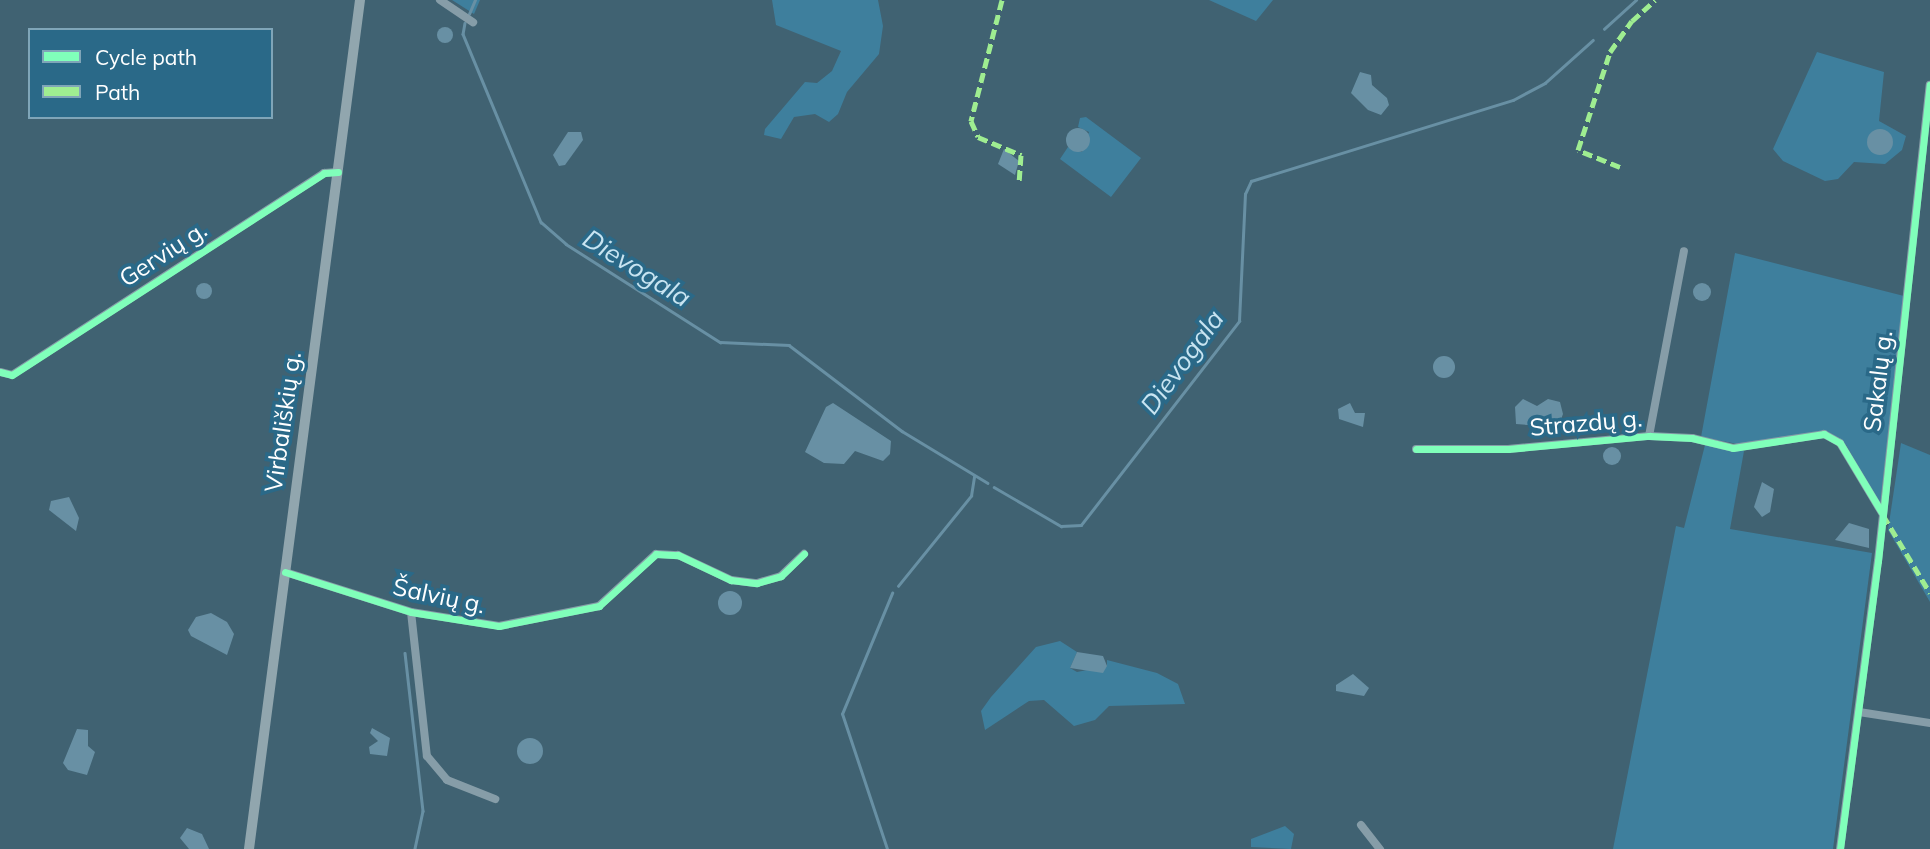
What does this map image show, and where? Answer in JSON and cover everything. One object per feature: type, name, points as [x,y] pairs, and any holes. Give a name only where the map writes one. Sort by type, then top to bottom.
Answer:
[{"type":"main road","name":"Virbališkių g.","points":[[248,849],[360,0]]},
{"type":"street","points":[[440,0],[473,22]]},
{"type":"street","name":"Sakalų g.","points":[[1840,849],[1859,712],[1930,85]]},
{"type":"street","name":"Gervių g.","points":[[0,372],[12,374],[324,173],[338,172]]},
{"type":"street","points":[[1649,436],[1684,251]]},
{"type":"street","name":"Strazdų g.","points":[[1416,449],[1508,449],[1649,436],[1692,438],[1733,448],[1813,435],[1831,436],[1849,456],[1882,513]]},
{"type":"street","name":"Šalvių g.","points":[[285,572],[411,612],[499,626],[599,606],[656,554],[678,555],[731,580],[757,583],[781,576],[803,554]]},
{"type":"street","points":[[411,612],[427,756],[447,780],[495,799]]},
{"type":"street","points":[[1859,712],[1930,723]]},
{"type":"street","points":[[1361,825],[1380,849]]},
{"type":"shaded area","points":[[452,0],[480,0],[474,14]]},
{"type":"shaded area","points":[[772,0],[878,0],[883,26],[879,54],[847,92],[838,114],[829,122],[815,114],[794,117],[781,139],[764,135],[765,129],[805,82],[817,83],[832,71],[841,51],[776,25]]},
{"type":"shaded area","points":[[1209,0],[1273,0],[1256,21]]},
{"type":"shaded area","points":[[445,27],[451,29],[451,41],[445,43],[439,41],[437,35],[439,29]]},
{"type":"shaded area","points":[[1817,52],[1884,72],[1879,121],[1906,136],[1902,150],[1885,164],[1854,162],[1838,179],[1825,181],[1783,161],[1773,149]]},
{"type":"shaded area","points":[[1360,72],[1371,75],[1372,85],[1387,98],[1389,105],[1381,115],[1368,110],[1351,93]]},
{"type":"shaded area","points":[[1086,117],[1141,158],[1111,197],[1060,159],[1068,147],[1082,152],[1089,132],[1078,127],[1080,118]]},
{"type":"shaded area","points":[[1078,128],[1086,132],[1090,140],[1086,148],[1078,152],[1070,148],[1066,140],[1070,132]]},
{"type":"shaded area","points":[[1880,129],[1889,133],[1893,142],[1889,151],[1880,155],[1871,151],[1867,142],[1871,133]]},
{"type":"shaded area","points":[[568,132],[581,132],[583,140],[565,165],[559,166],[553,155]]},
{"type":"shaded area","points":[[1004,149],[1019,161],[1015,175],[998,164]]},
{"type":"shaded area","points":[[1735,253],[1904,296],[1880,505],[1846,445],[1827,432],[1743,445],[1701,437]]},
{"type":"shaded area","points":[[204,283],[210,285],[210,297],[204,299],[198,297],[196,291],[198,285]]},
{"type":"shaded area","points":[[1702,283],[1708,286],[1711,292],[1708,298],[1702,301],[1696,298],[1693,292],[1696,286]]},
{"type":"shaded area","points":[[1444,356],[1452,359],[1455,367],[1452,375],[1444,378],[1436,375],[1433,367],[1436,359]]},
{"type":"shaded area","points":[[1523,399],[1537,406],[1548,399],[1560,402],[1563,414],[1560,422],[1553,427],[1516,424],[1515,407]]},
{"type":"shaded area","points":[[833,403],[891,441],[890,454],[883,461],[855,451],[844,464],[824,463],[805,452],[826,407]]},
{"type":"shaded area","points":[[1350,403],[1355,413],[1365,413],[1363,427],[1339,419],[1338,409]]},
{"type":"shaded area","points":[[1901,443],[1930,455],[1930,602],[1888,530]]},
{"type":"shaded area","points":[[1705,445],[1744,451],[1730,529],[1872,553],[1833,849],[1613,849],[1676,526],[1684,528]]},
{"type":"shaded area","points":[[1608,447],[1616,447],[1621,456],[1619,463],[1608,465],[1603,460],[1603,452]]},
{"type":"shaded area","points":[[1762,482],[1774,489],[1770,512],[1762,517],[1754,507]]},
{"type":"shaded area","points":[[69,497],[79,518],[76,531],[49,510],[51,501]]},
{"type":"shaded area","points":[[1849,523],[1869,529],[1869,548],[1835,540]]},
{"type":"shaded area","points":[[730,591],[738,595],[742,603],[738,611],[730,615],[722,611],[718,603],[722,595]]},
{"type":"shaded area","points":[[211,613],[227,622],[234,634],[227,655],[191,636],[188,630],[196,617]]},
{"type":"shaded area","points":[[1060,641],[1077,652],[1070,668],[1077,672],[1107,666],[1107,660],[1157,673],[1178,684],[1185,704],[1109,706],[1095,720],[1074,726],[1044,700],[1029,701],[985,730],[981,711],[991,697],[1036,647]]},
{"type":"shaded area","points":[[1077,652],[1103,656],[1107,666],[1103,673],[1070,668]]},
{"type":"shaded area","points":[[1353,674],[1369,688],[1364,696],[1336,691],[1336,685]]},
{"type":"shaded area","points":[[372,728],[390,738],[387,756],[370,754],[369,747],[378,741],[370,733]]},
{"type":"shaded area","points":[[77,729],[88,730],[88,746],[95,752],[87,775],[68,770],[63,763]]},
{"type":"shaded area","points":[[530,738],[539,742],[543,751],[539,760],[530,764],[521,760],[517,751],[521,742]]},
{"type":"shaded area","points":[[1285,826],[1294,834],[1291,849],[1251,847],[1251,839]]},
{"type":"shaded area","points":[[187,828],[202,834],[209,849],[189,849],[180,838]]},
{"type":"waterway","name":"Dievogala","points":[[469,14],[475,0]]},
{"type":"waterway","name":"Dievogala","points":[[1604,29],[1636,0]]},
{"type":"waterway","name":"Dievogala","points":[[465,23],[463,34],[541,222],[566,244],[720,342],[789,345],[902,431],[988,483]]},
{"type":"waterway","name":"Dievogala","points":[[994,487],[1061,526],[1081,525],[1239,321],[1245,194],[1251,181],[1513,100],[1545,83],[1593,40]]},
{"type":"waterway","name":"Dievogala","points":[[898,586],[971,496],[974,476]]},
{"type":"waterway","name":"Dievogala","points":[[887,849],[842,714],[892,593]]},
{"type":"waterway","points":[[405,653],[423,811],[415,849]]},
{"type":"marked path","points":[[1002,0],[971,121],[978,137],[1021,155],[1019,184]]},
{"type":"marked path","points":[[1620,167],[1578,150],[1610,52],[1632,21],[1655,0]]},
{"type":"marked path","points":[[1883,515],[1930,593]]},
{"type":"cycle path","points":[[1840,849],[1878,561],[1930,85]]},
{"type":"cycle path","points":[[0,372],[12,375],[324,173],[338,172]]},
{"type":"cycle path","points":[[1416,449],[1508,449],[1649,436],[1692,438],[1733,448],[1824,434],[1840,443],[1882,513]]},
{"type":"cycle path","points":[[285,572],[411,612],[499,626],[599,606],[656,554],[678,555],[731,580],[757,583],[781,576],[804,554]]}]
